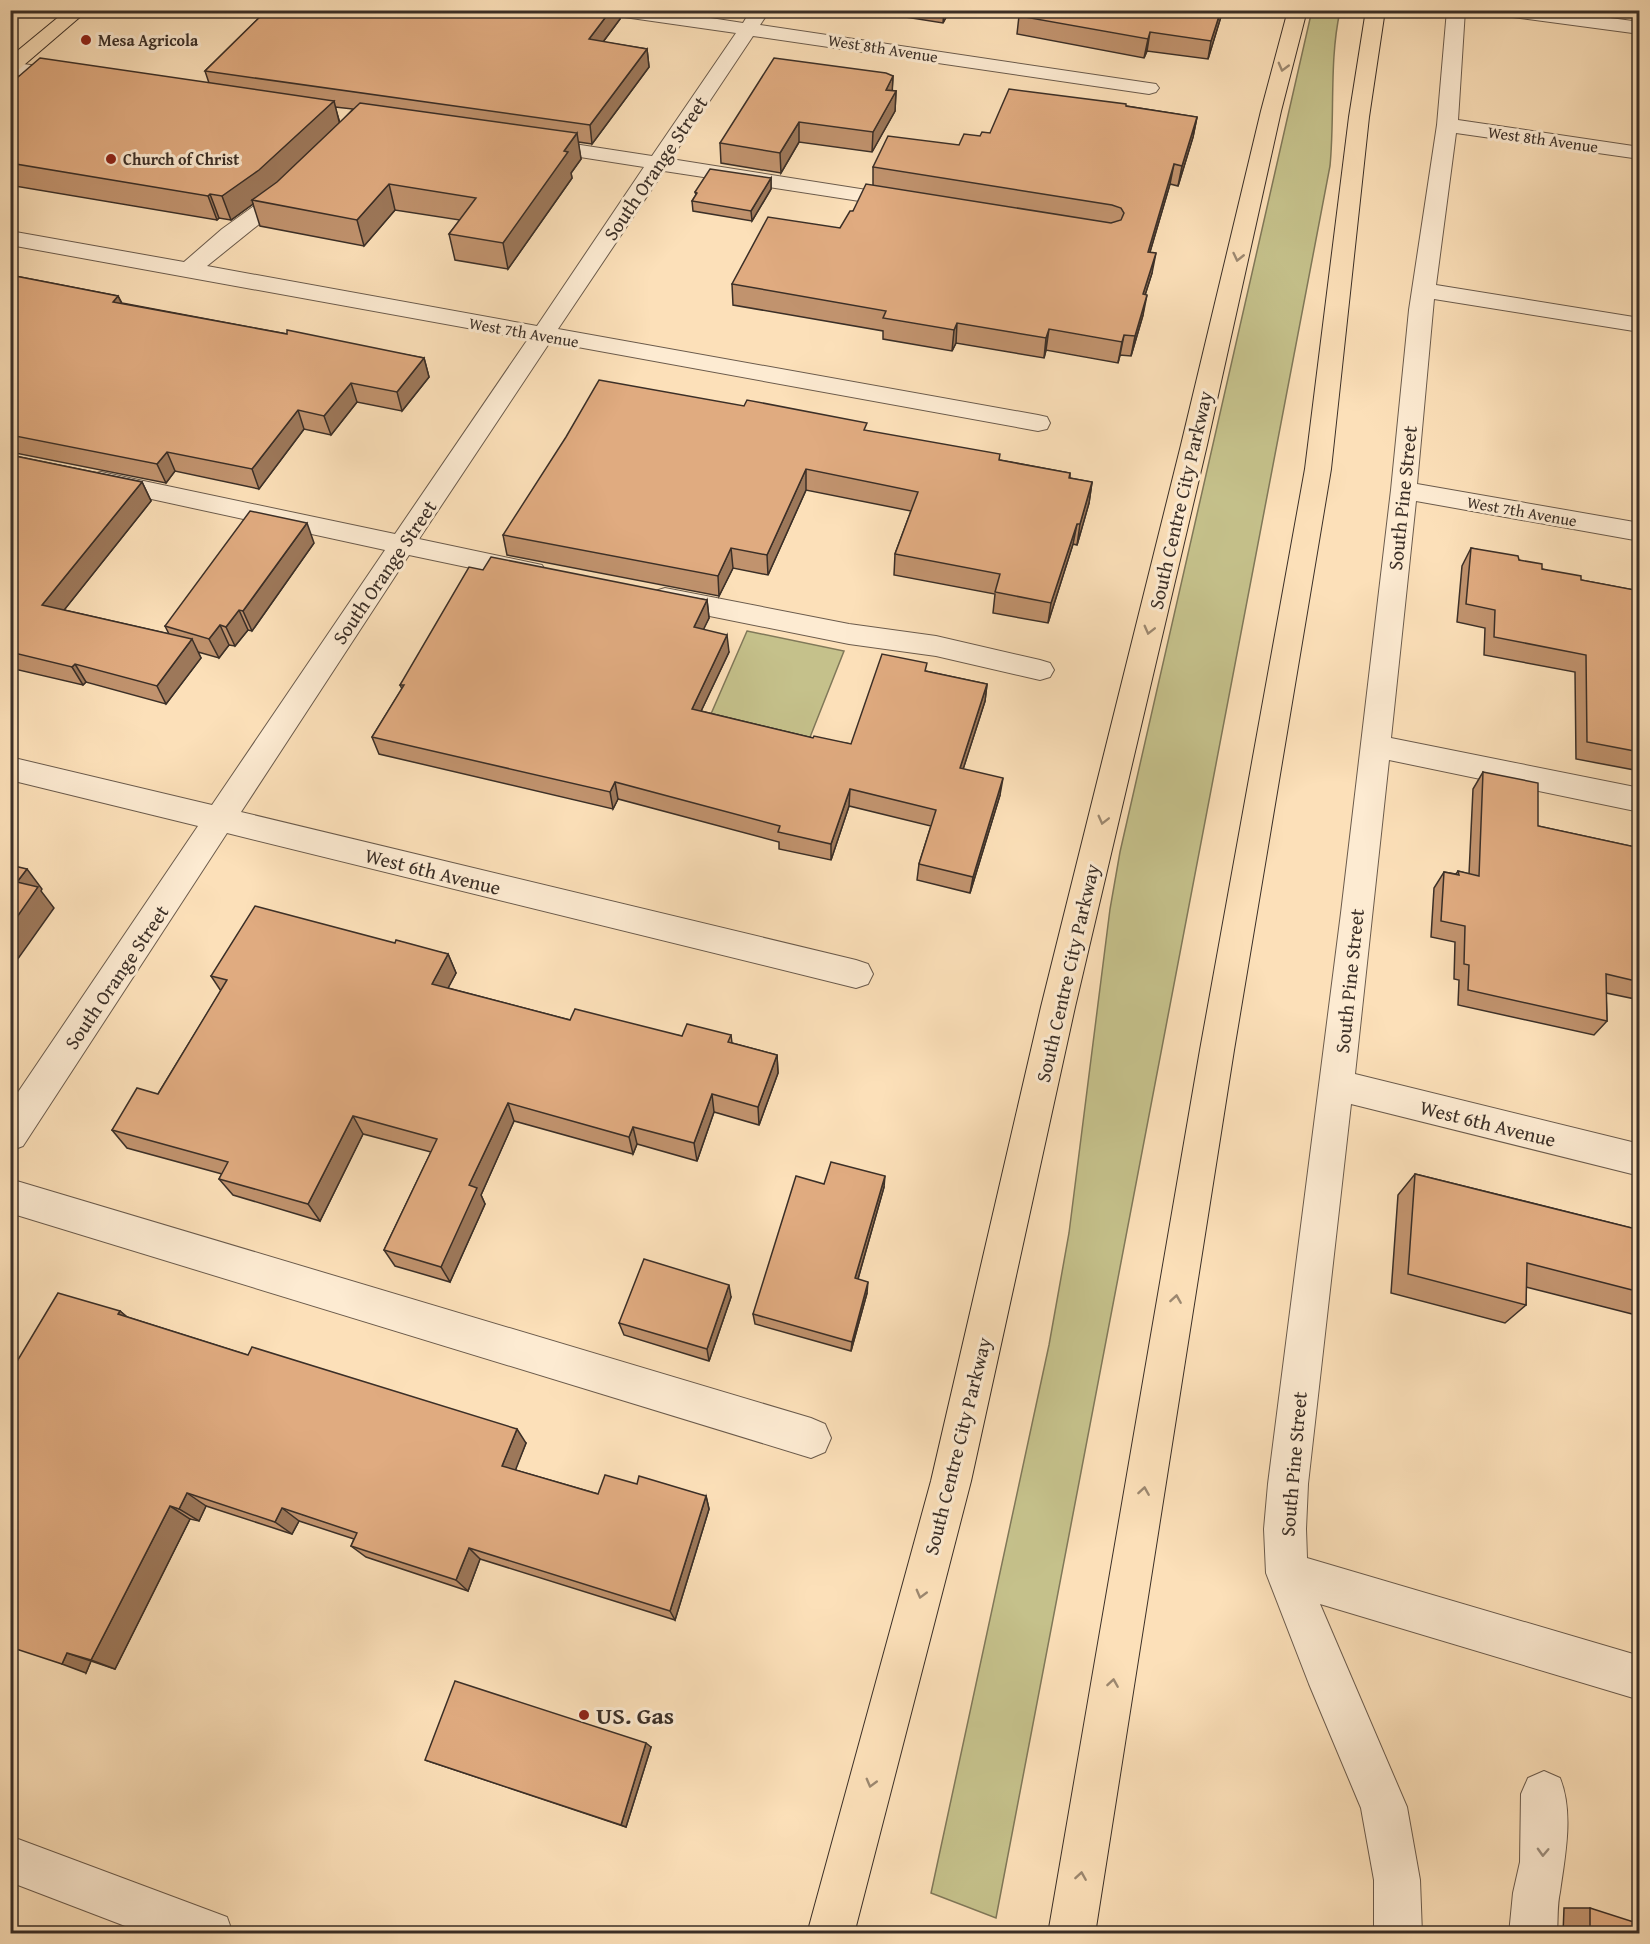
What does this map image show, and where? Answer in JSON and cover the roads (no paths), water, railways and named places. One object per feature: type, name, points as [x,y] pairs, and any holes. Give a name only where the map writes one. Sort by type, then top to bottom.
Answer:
[{"type":"main road","points":[[10,68],[79,10]]},
{"type":"main road","name":"South Centre City Parkway","points":[[830,1934],[951,1481],[1058,1007],[1194,445],[1271,111],[1299,10]]},
{"type":"main road","points":[[1071,1934],[1217,1050],[1318,469],[1359,117],[1376,10]]},
{"type":"street","name":"West 8th Avenue","points":[[617,10],[756,19],[1149,88]]},
{"type":"street","name":"South Pine Street","points":[[1398,1934],[1397,1880],[1384,1807],[1331,1684],[1287,1573],[1284,1529],[1337,1085],[1404,490],[1424,290],[1447,125],[1456,10]]},
{"type":"street","points":[[1505,10],[1601,17],[1640,28]]},
{"type":"street","name":"South Orange Street","points":[[10,1135],[402,544],[756,19]]},
{"type":"street","points":[[10,68],[93,80]]},
{"type":"street","name":"West 8th Avenue","points":[[1447,125],[1640,153]]},
{"type":"street","points":[[510,141],[659,162],[919,204]]},
{"type":"street","points":[[188,271],[230,234],[276,201],[309,170]]},
{"type":"street","name":"West 7th Avenue","points":[[10,238],[1038,423]]},
{"type":"street","points":[[1424,290],[1640,325]]},
{"type":"street","points":[[77,475],[555,576]]},
{"type":"street","name":"West 7th Avenue","points":[[1404,490],[1640,532]]},
{"type":"street","points":[[637,592],[849,634],[936,646],[1040,670]]},
{"type":"street","points":[[1375,746],[1640,800]]},
{"type":"street","name":"West 6th Avenue","points":[[10,768],[856,974]]},
{"type":"street","name":"West 6th Avenue","points":[[1337,1085],[1640,1160]]},
{"type":"street","points":[[10,1196],[811,1438]]},
{"type":"street","points":[[1287,1573],[1640,1678]]},
{"type":"street","points":[[1533,1934],[1536,1893],[1543,1862],[1544,1794]]},
{"type":"street","points":[[10,1859],[210,1934]]},
{"type":"place","name":"Mesa Agricola","points":[[86,40]]},
{"type":"place","name":"Church of Christ","points":[[111,159]]},
{"type":"place","name":"US. Gas","points":[[584,1715]]}]
